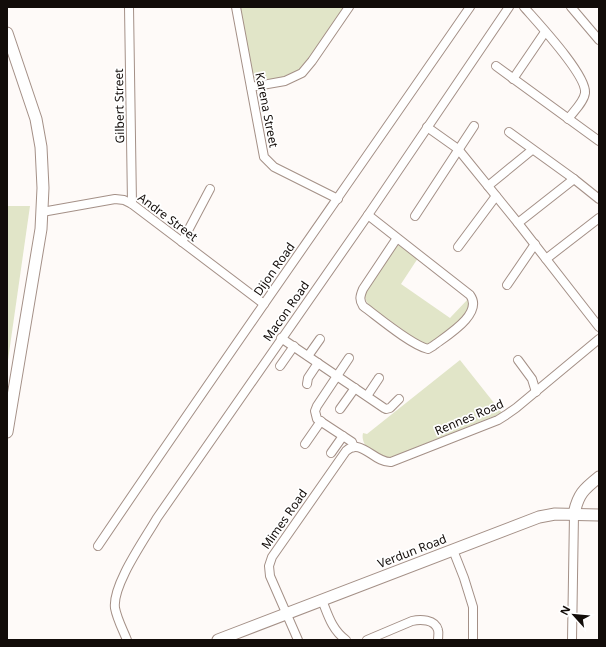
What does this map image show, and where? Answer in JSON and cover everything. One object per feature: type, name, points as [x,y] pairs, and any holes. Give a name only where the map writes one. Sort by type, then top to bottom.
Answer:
[{"type":"street","name":"Gilbert Street","points":[[129,7],[132,204]]},
{"type":"street","name":"Karena Street","points":[[236,7],[264,158],[274,167],[338,200]]},
{"type":"street","points":[[251,87],[285,81],[302,73],[349,7]]},
{"type":"street","name":"Dijon Road","points":[[98,546],[470,7]]},
{"type":"street","name":"Macon Road","points":[[127,640],[115,607],[116,593],[157,518],[368,215],[509,7]]},
{"type":"street","points":[[524,7],[572,64],[585,88],[585,94],[582,101],[568,118]]},
{"type":"street","points":[[571,7],[599,40]]},
{"type":"street","points":[[7,32],[36,119],[41,147],[43,188],[41,229],[7,432]]},
{"type":"street","points":[[513,79],[545,32]]},
{"type":"street","points":[[496,66],[599,142]]},
{"type":"street","points":[[414,216],[474,126]]},
{"type":"street","points":[[427,127],[458,149],[535,244],[599,327]]},
{"type":"street","points":[[509,132],[532,150],[574,178],[599,199]]},
{"type":"street","points":[[488,186],[532,150]]},
{"type":"street","points":[[518,223],[574,178]]},
{"type":"street","points":[[182,242],[210,190]]},
{"type":"street","points":[[458,247],[496,196]]},
{"type":"street","name":"Andre Street","points":[[42,212],[114,199],[124,200],[132,204],[264,304]]},
{"type":"street","points":[[368,215],[470,295],[474,300],[473,309],[467,319],[428,349],[421,347],[409,339],[363,306],[360,302],[360,294],[397,238]]},
{"type":"street","points":[[546,259],[599,218]]},
{"type":"street","points":[[507,285],[535,244]]},
{"type":"street","points":[[282,338],[386,409],[390,408],[399,399]]},
{"type":"street","points":[[308,356],[320,339]]},
{"type":"street","name":"Rennes Road","points":[[354,447],[360,447],[381,460],[390,462],[502,418],[536,392],[599,339]]},
{"type":"street","points":[[280,366],[294,346]]},
{"type":"street","points":[[349,359],[316,408],[316,417],[353,443],[354,447]]},
{"type":"street","points":[[518,360],[532,379],[536,392]]},
{"type":"street","points":[[307,384],[308,378],[318,363]]},
{"type":"street","points":[[367,396],[379,378]]},
{"type":"street","points":[[340,409],[355,388]]},
{"type":"street","points":[[305,444],[320,421]]},
{"type":"street","points":[[331,453],[343,436]]},
{"type":"street","name":"Mimes Road","points":[[298,640],[270,576],[270,561],[343,455],[349,449],[354,447]]},
{"type":"street","points":[[572,640],[574,514],[576,502],[580,494],[599,477]]},
{"type":"street","name":"Verdun Road","points":[[218,640],[539,517],[555,514],[599,515]]},
{"type":"street","points":[[453,550],[473,606],[473,640]]},
{"type":"street","points":[[322,600],[334,628],[346,640]]},
{"type":"street","points":[[367,640],[412,620],[418,619],[427,620],[435,625],[438,630],[438,640]]},
{"type":"green space","points":[[239,7],[345,7],[307,62],[301,68],[286,77],[267,81],[256,79],[253,76]]},
{"type":"green space","points":[[7,206],[30,206],[7,367]]},
{"type":"green space","points":[[397,244],[418,258],[401,284],[450,318],[468,299],[470,303],[464,318],[433,344],[427,345],[421,343],[371,307],[365,299],[364,292]]},
{"type":"green space","points":[[460,360],[502,413],[392,457],[376,455],[366,446],[363,433],[367,434]]}]
